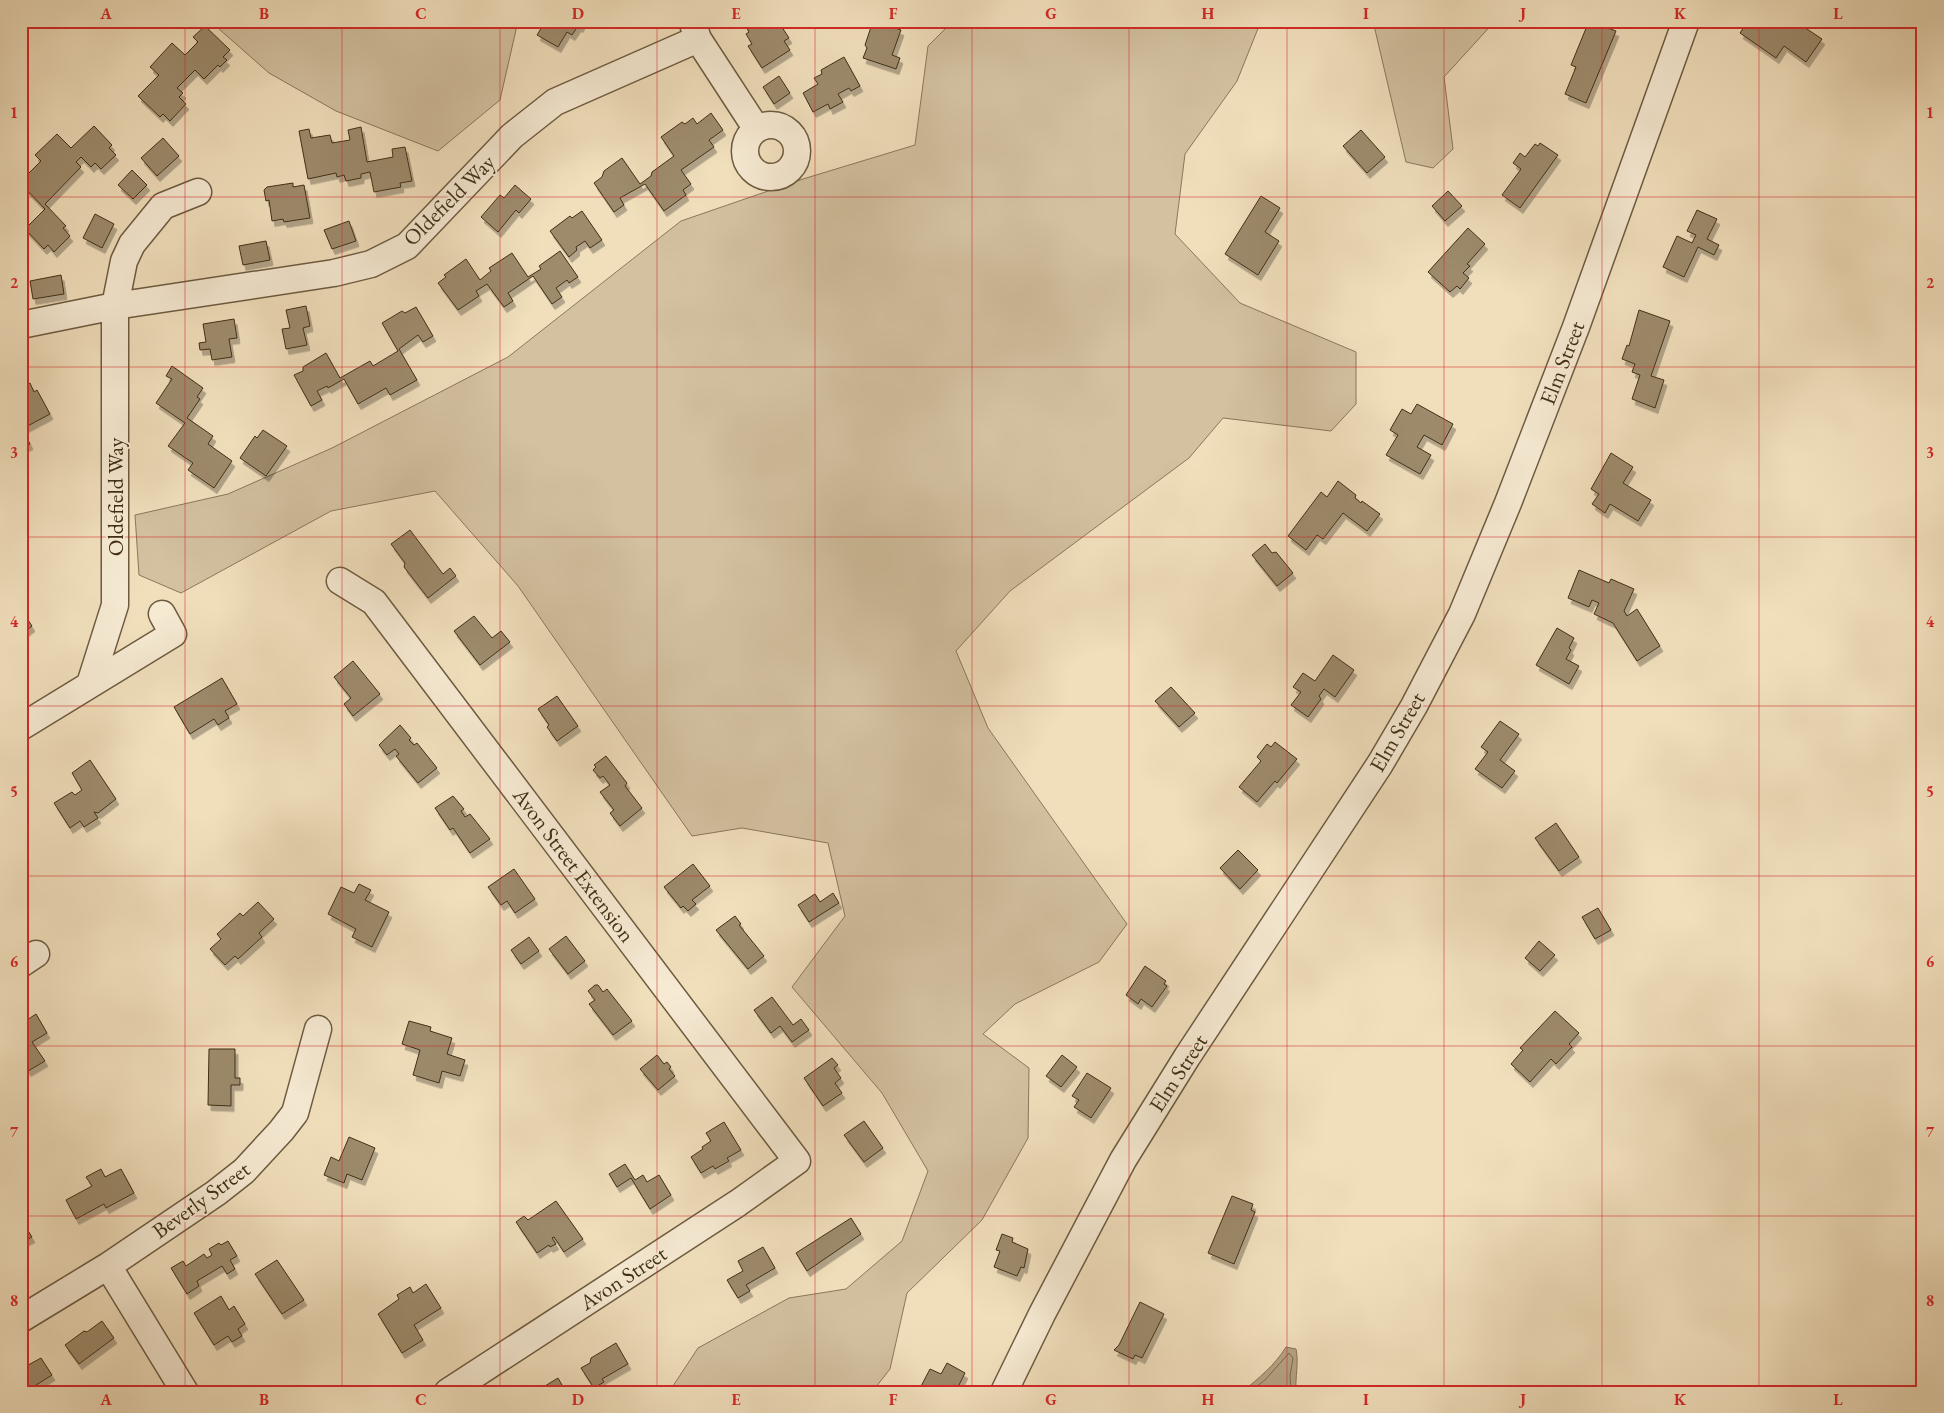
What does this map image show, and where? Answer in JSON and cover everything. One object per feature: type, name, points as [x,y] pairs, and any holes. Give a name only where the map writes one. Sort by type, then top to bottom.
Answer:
[{"type":"street","name":"Elm Street","points":[[1004,1392],[1042,1314],[1123,1160],[1187,1057],[1380,764],[1414,706],[1462,614],[1508,503],[1576,327],[1686,21]]},
{"type":"street","name":"Oldefield Way","points":[[21,325],[115,306],[334,273],[371,264],[408,246],[512,136],[555,102],[695,30],[756,128]]},
{"type":"street","name":"Oldefield Way","points":[[90,684],[115,605],[115,306],[124,261],[132,244],[162,206],[198,192]]},
{"type":"street","name":"Avon Street Extension","points":[[340,581],[374,602],[797,1161]]},
{"type":"street","points":[[21,727],[173,634],[162,614]]},
{"type":"street","name":"Beverly Street","points":[[21,1319],[108,1266],[216,1193],[244,1171],[281,1131],[294,1113],[318,1029]]},
{"type":"street","name":"Avon Street","points":[[448,1392],[738,1203],[797,1161]]},
{"type":"street","points":[[108,1266],[185,1392]]},
{"type":"shaded area","points":[[210,21],[518,21],[500,100],[438,151],[336,111],[269,73]]},
{"type":"shaded area","points":[[953,21],[1261,21],[1237,81],[1185,154],[1175,234],[1240,303],[1356,352],[1356,404],[1331,431],[1223,418],[1189,458],[1010,591],[956,651],[988,728],[1127,924],[1099,962],[1015,1004],[983,1034],[1029,1068],[1028,1138],[982,1220],[907,1293],[890,1369],[872,1392],[669,1392],[698,1348],[789,1298],[846,1289],[902,1241],[928,1171],[882,1093],[792,987],[845,916],[828,843],[742,828],[692,836],[518,586],[435,491],[331,511],[181,593],[139,575],[135,515],[228,494],[332,448],[508,357],[681,221],[803,179],[915,145],[928,46]]},
{"type":"shaded area","points":[[1373,21],[1495,21],[1444,77],[1453,149],[1433,168],[1406,162]]},
{"type":"water","points":[[1286,1347],[1296,1349],[1296,1392],[1242,1392],[1272,1365]]},
{"type":"building","points":[[537,21],[583,21],[572,35],[567,32],[558,47],[537,35],[543,25]]},
{"type":"building","points":[[743,21],[778,21],[789,38],[784,41],[790,50],[762,68],[748,46],[752,44],[746,34],[749,32]]},
{"type":"building","points":[[873,21],[901,30],[892,55],[900,58],[896,69],[863,58]]},
{"type":"building","points":[[1589,21],[1616,31],[1586,103],[1565,94],[1576,67],[1571,65]]},
{"type":"building","points":[[1748,21],[1804,21],[1801,25],[1822,39],[1806,62],[1784,46],[1776,58],[1740,33]]},
{"type":"building","points":[[205,26],[230,50],[223,57],[227,60],[220,67],[218,65],[204,79],[195,70],[177,88],[183,93],[179,97],[186,104],[170,121],[163,114],[160,117],[138,96],[159,75],[150,67],[172,43],[185,55],[198,42],[193,37]]},
{"type":"building","points":[[844,57],[860,86],[851,91],[849,88],[838,94],[843,102],[830,109],[828,104],[813,112],[803,93],[818,84],[814,78],[822,74],[821,70]]},
{"type":"building","points":[[779,76],[790,93],[774,104],[763,87]]},
{"type":"building","points":[[711,113],[723,130],[709,140],[714,147],[681,170],[691,184],[683,190],[686,195],[664,211],[645,184],[620,198],[624,205],[614,212],[594,183],[602,177],[604,171],[622,158],[640,184],[651,176],[652,172],[674,156],[661,137],[682,122],[685,124],[693,118],[697,124]]},
{"type":"building","points":[[94,126],[112,145],[109,148],[116,155],[101,169],[95,163],[91,167],[81,157],[76,162],[81,167],[45,204],[66,226],[63,228],[70,236],[54,252],[48,245],[44,249],[25,229],[45,209],[21,184],[21,181],[41,161],[35,155],[57,134],[71,148]]},
{"type":"building","points":[[361,127],[367,162],[393,157],[392,149],[405,147],[412,181],[400,183],[401,187],[374,192],[370,172],[361,174],[361,178],[346,181],[344,175],[337,177],[336,173],[308,179],[299,131],[309,129],[311,138],[330,135],[332,143],[350,140],[348,130]]},
{"type":"building","points":[[1361,130],[1385,157],[1367,173],[1343,146]]},
{"type":"building","points":[[163,138],[179,156],[157,176],[141,158]]},
{"type":"building","points":[[1540,143],[1558,155],[1520,208],[1502,195],[1521,169],[1513,163],[1520,153],[1525,157],[1535,144],[1538,146]]},
{"type":"building","points":[[132,170],[147,185],[133,199],[118,185]]},
{"type":"building","points":[[293,183],[293,187],[304,185],[310,218],[284,222],[283,219],[272,221],[269,200],[266,201],[264,190],[267,187]]},
{"type":"building","points":[[515,185],[531,199],[519,213],[516,210],[498,232],[481,217],[500,195],[504,198]]},
{"type":"building","points":[[1448,191],[1462,206],[1445,221],[1432,206]]},
{"type":"building","points":[[1261,196],[1280,208],[1265,232],[1279,241],[1258,275],[1225,254]]},
{"type":"building","points":[[1697,210],[1717,219],[1707,239],[1719,245],[1714,255],[1698,247],[1684,277],[1663,267],[1677,236],[1692,243],[1696,235],[1687,231]]},
{"type":"building","points":[[582,211],[602,240],[590,248],[585,241],[576,247],[577,250],[569,257],[550,231],[570,216],[572,218]]},
{"type":"building","points":[[95,214],[114,224],[102,248],[83,238]]},
{"type":"building","points":[[349,221],[356,241],[332,249],[324,230]]},
{"type":"building","points":[[1468,228],[1485,244],[1467,264],[1470,266],[1463,273],[1469,278],[1460,289],[1457,286],[1450,292],[1428,272]]},
{"type":"building","points":[[266,241],[270,260],[243,265],[239,246]]},
{"type":"building","points":[[560,251],[578,277],[569,283],[567,280],[556,288],[562,297],[552,304],[533,276],[508,293],[513,301],[504,307],[487,284],[476,291],[479,296],[458,310],[438,283],[446,277],[444,275],[466,259],[480,280],[491,271],[489,268],[512,253],[528,277],[541,269],[539,266]]},
{"type":"building","points":[[61,275],[64,294],[33,299],[30,281]]},
{"type":"building","points":[[306,306],[310,326],[303,328],[307,345],[286,349],[282,329],[290,328],[286,310]]},
{"type":"building","points":[[416,307],[433,336],[423,342],[418,335],[399,349],[417,380],[390,395],[386,388],[358,404],[344,379],[328,388],[327,386],[317,391],[322,400],[311,406],[294,375],[303,371],[303,367],[326,353],[340,378],[370,361],[373,366],[398,351],[382,323],[402,311],[405,313]]},
{"type":"building","points":[[1639,310],[1670,321],[1651,376],[1664,380],[1655,408],[1632,399],[1640,375],[1632,372],[1635,364],[1622,359],[1627,345],[1629,346]]},
{"type":"building","points":[[234,319],[237,338],[229,339],[232,357],[212,360],[210,349],[200,350],[199,343],[206,342],[203,324]]},
{"type":"building","points":[[172,366],[203,388],[197,397],[200,399],[187,418],[213,436],[208,444],[232,461],[214,488],[188,470],[193,463],[168,446],[185,423],[156,403],[172,379],[166,376]]},
{"type":"building","points":[[30,383],[34,392],[37,390],[50,414],[22,429],[30,444],[21,449],[21,388]]},
{"type":"building","points":[[1417,404],[1453,424],[1442,445],[1424,435],[1417,447],[1431,455],[1420,474],[1386,455],[1398,435],[1390,430],[1402,409],[1411,414]]},
{"type":"building","points":[[263,430],[287,446],[266,476],[240,458],[255,436],[257,438]]},
{"type":"building","points":[[1611,453],[1633,467],[1623,483],[1651,500],[1638,521],[1610,504],[1605,513],[1592,504],[1599,494],[1591,489]]},
{"type":"building","points":[[1338,481],[1356,495],[1355,498],[1361,503],[1362,501],[1380,514],[1367,531],[1343,513],[1323,539],[1317,535],[1306,550],[1288,536],[1321,492],[1327,497]]},
{"type":"building","points":[[410,530],[443,574],[450,568],[456,576],[428,598],[404,567],[405,563],[391,544]]},
{"type":"building","points":[[1265,544],[1272,553],[1276,552],[1293,573],[1277,586],[1252,555]]},
{"type":"building","points":[[1579,570],[1609,583],[1611,579],[1634,589],[1624,611],[1627,616],[1637,609],[1660,646],[1637,661],[1613,623],[1594,614],[1599,603],[1592,600],[1589,607],[1568,598]]},
{"type":"building","points":[[21,611],[32,626],[21,635]]},
{"type":"building","points":[[474,616],[492,638],[501,631],[510,642],[480,665],[454,631]]},
{"type":"building","points":[[1557,628],[1574,638],[1566,659],[1579,666],[1569,684],[1536,665]]},
{"type":"building","points":[[1333,655],[1354,670],[1335,697],[1324,689],[1319,696],[1321,699],[1308,717],[1291,705],[1301,692],[1293,687],[1303,673],[1315,681]]},
{"type":"building","points":[[353,661],[380,694],[353,716],[344,704],[351,698],[334,677]]},
{"type":"building","points":[[222,678],[237,704],[225,711],[229,718],[218,725],[214,719],[190,734],[174,707]]},
{"type":"building","points":[[1171,687],[1195,713],[1179,727],[1155,701]]},
{"type":"building","points":[[557,696],[578,726],[557,741],[538,709]]},
{"type":"building","points":[[1500,721],[1519,734],[1500,760],[1515,771],[1502,788],[1475,769],[1488,752],[1481,747]]},
{"type":"building","points":[[400,725],[411,738],[409,740],[414,745],[417,743],[437,768],[418,783],[396,756],[399,754],[395,749],[387,755],[379,745]]},
{"type":"building","points":[[1275,742],[1297,759],[1277,783],[1275,781],[1257,802],[1239,787],[1261,761],[1257,757],[1267,744],[1271,747]]},
{"type":"building","points":[[606,756],[627,783],[625,786],[642,808],[620,826],[610,813],[614,810],[600,792],[610,785],[603,776],[600,778],[593,770],[596,767],[594,765]]},
{"type":"building","points":[[90,760],[116,799],[98,813],[94,812],[98,818],[84,827],[80,821],[70,828],[54,803],[72,792],[75,795],[82,790],[72,773]]},
{"type":"building","points":[[453,796],[464,809],[461,811],[465,817],[470,814],[490,839],[470,853],[453,828],[450,830],[435,808]]},
{"type":"building","points":[[1556,823],[1579,857],[1559,871],[1535,838]]},
{"type":"building","points":[[1238,850],[1258,870],[1240,889],[1220,868]]},
{"type":"building","points":[[693,864],[710,886],[692,900],[696,904],[688,911],[683,906],[681,908],[664,887]]},
{"type":"building","points":[[514,869],[535,899],[515,913],[507,901],[501,905],[488,887]]},
{"type":"building","points":[[359,884],[371,890],[365,900],[389,912],[372,947],[352,937],[356,929],[328,914],[341,887],[354,893]]},
{"type":"building","points":[[833,893],[839,903],[809,922],[798,905],[815,894],[820,902]]},
{"type":"building","points":[[258,902],[274,919],[259,933],[262,937],[238,959],[235,956],[225,965],[210,949],[221,939],[217,934],[240,913],[243,916]]},
{"type":"building","points":[[1598,908],[1611,930],[1595,939],[1582,917]]},
{"type":"building","points":[[735,916],[741,924],[739,925],[764,956],[748,969],[716,930]]},
{"type":"building","points":[[566,936],[585,961],[568,974],[549,949]]},
{"type":"building","points":[[529,937],[539,951],[521,964],[511,950]]},
{"type":"building","points":[[1539,941],[1555,955],[1540,971],[1525,958]]},
{"type":"building","points":[[1145,966],[1166,981],[1164,984],[1167,986],[1152,1007],[1141,999],[1138,1004],[1126,995]]},
{"type":"building","points":[[595,985],[598,985],[603,992],[607,989],[632,1021],[613,1035],[589,1004],[595,1000],[588,991]]},
{"type":"building","points":[[772,997],[793,1025],[801,1019],[809,1030],[792,1042],[780,1026],[771,1033],[754,1010]]},
{"type":"building","points":[[1555,1011],[1579,1033],[1569,1044],[1572,1047],[1556,1064],[1551,1059],[1530,1082],[1511,1064],[1523,1050],[1520,1048]]},
{"type":"building","points":[[36,1014],[47,1033],[32,1042],[45,1061],[28,1071],[21,1061],[21,1032],[23,1030],[21,1024]]},
{"type":"building","points":[[409,1021],[431,1027],[430,1031],[452,1038],[447,1054],[465,1060],[460,1076],[442,1071],[439,1083],[413,1075],[420,1050],[402,1044]]},
{"type":"building","points":[[209,1049],[235,1049],[235,1078],[240,1078],[240,1085],[231,1085],[231,1106],[208,1105]]},
{"type":"building","points":[[657,1055],[664,1064],[667,1062],[671,1067],[669,1069],[675,1076],[658,1090],[640,1069]]},
{"type":"building","points":[[1062,1055],[1077,1067],[1061,1087],[1046,1076]]},
{"type":"building","points":[[832,1058],[838,1065],[834,1068],[841,1078],[835,1083],[842,1093],[823,1106],[804,1078]]},
{"type":"building","points":[[1087,1073],[1111,1088],[1091,1118],[1074,1107],[1079,1100],[1072,1096]]},
{"type":"building","points":[[864,1121],[883,1148],[864,1162],[844,1135]]},
{"type":"building","points":[[724,1122],[741,1150],[727,1158],[729,1161],[715,1169],[713,1166],[701,1173],[691,1157],[711,1141],[706,1133]]},
{"type":"building","points":[[349,1137],[375,1148],[362,1180],[347,1174],[344,1183],[324,1175],[331,1157],[339,1161]]},
{"type":"building","points":[[625,1164],[635,1180],[643,1175],[647,1182],[659,1175],[671,1195],[650,1209],[631,1178],[617,1187],[609,1174]]},
{"type":"building","points":[[101,1169],[105,1177],[121,1169],[134,1193],[106,1208],[104,1204],[76,1219],[66,1200],[92,1186],[86,1177]]},
{"type":"building","points":[[1232,1196],[1253,1204],[1251,1210],[1255,1212],[1234,1264],[1208,1253]]},
{"type":"building","points":[[556,1201],[583,1239],[564,1252],[554,1237],[552,1238],[556,1244],[550,1247],[549,1245],[537,1253],[516,1222],[524,1216],[528,1220]]},
{"type":"building","points":[[851,1218],[861,1234],[807,1271],[796,1253]]},
{"type":"building","points":[[21,1220],[32,1237],[21,1243]]},
{"type":"building","points":[[1002,1234],[1013,1238],[1012,1242],[1028,1249],[1024,1268],[1021,1267],[1017,1276],[994,1267],[1000,1251],[996,1250]]},
{"type":"building","points":[[228,1241],[237,1256],[230,1260],[235,1269],[227,1274],[222,1266],[197,1281],[199,1286],[187,1294],[171,1268],[183,1261],[186,1266],[204,1254],[207,1258],[212,1255],[209,1249],[219,1243],[221,1245]]},
{"type":"building","points":[[763,1247],[775,1268],[746,1285],[750,1291],[738,1298],[727,1280],[743,1271],[738,1261]]},
{"type":"building","points":[[277,1260],[304,1300],[282,1314],[255,1274]]},
{"type":"building","points":[[426,1284],[441,1308],[414,1325],[423,1340],[402,1353],[378,1314],[399,1299],[397,1295],[410,1287],[413,1293]]},
{"type":"building","points":[[221,1296],[229,1310],[234,1306],[245,1324],[238,1329],[242,1336],[232,1342],[228,1336],[214,1345],[194,1313]]},
{"type":"building","points":[[1140,1302],[1164,1314],[1142,1358],[1135,1355],[1133,1359],[1114,1350],[1119,1345]]},
{"type":"building","points":[[102,1321],[114,1338],[79,1364],[65,1345]]},
{"type":"building","points":[[616,1343],[628,1364],[602,1379],[604,1382],[594,1388],[581,1368],[590,1363],[591,1358]]},
{"type":"building","points":[[41,1358],[52,1375],[25,1392],[21,1392],[21,1369]]},
{"type":"building","points":[[947,1363],[965,1373],[958,1387],[954,1385],[951,1392],[918,1392],[930,1369],[941,1374]]},
{"type":"building","points":[[558,1378],[566,1392],[542,1392],[540,1389]]}]
